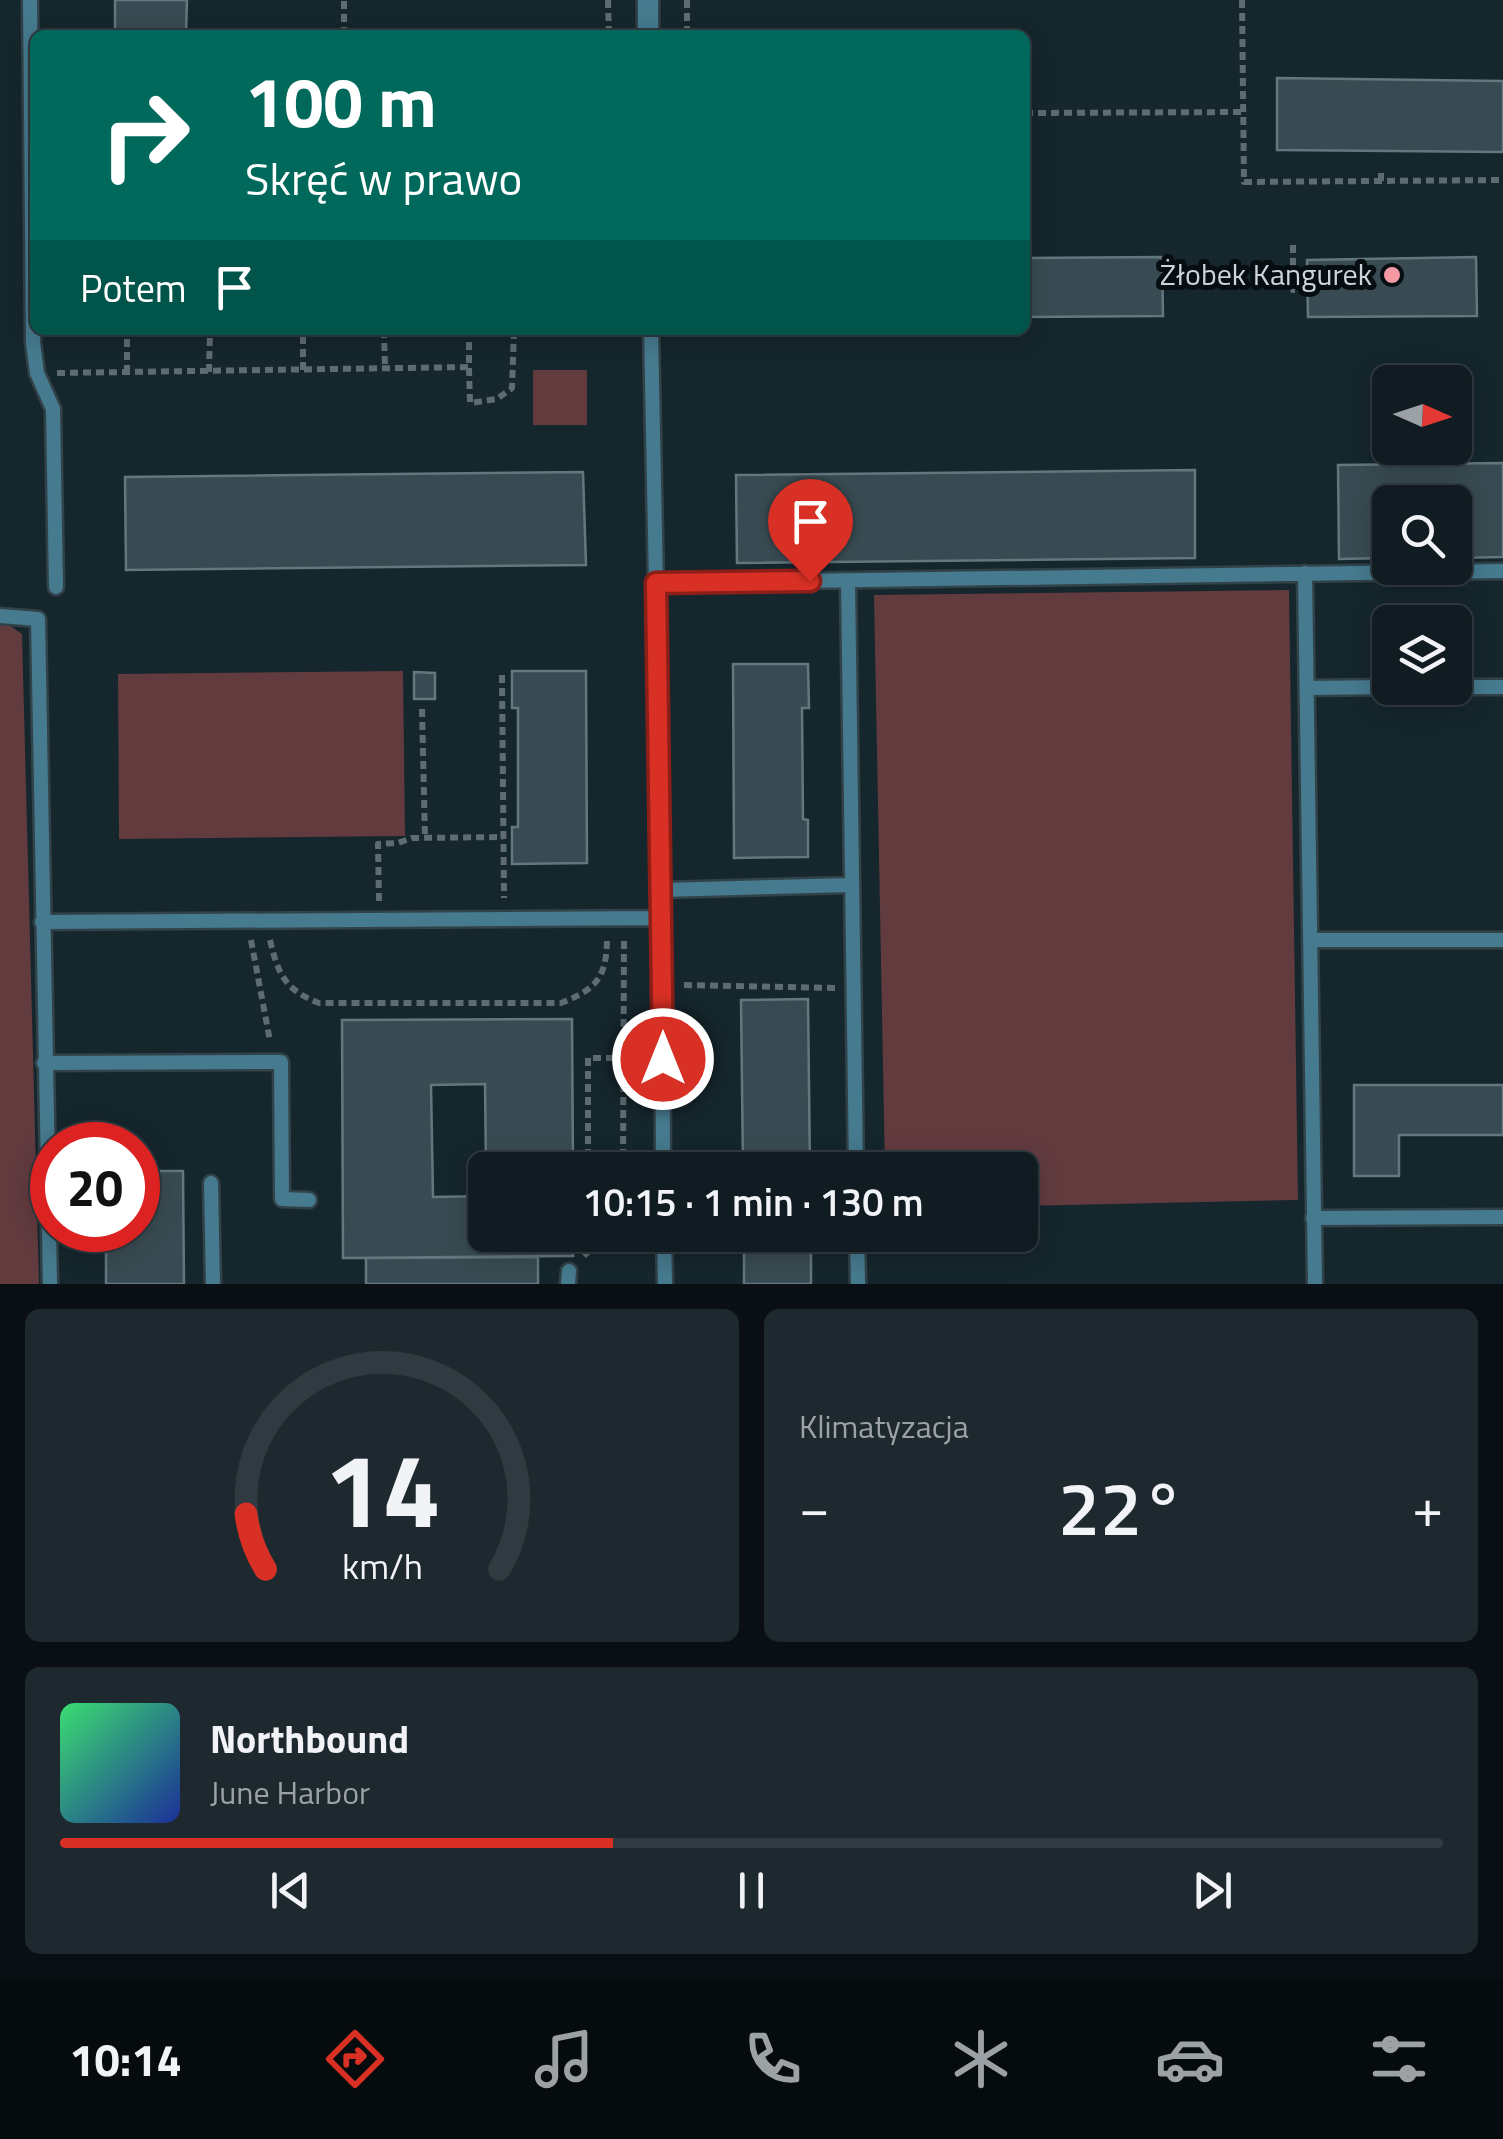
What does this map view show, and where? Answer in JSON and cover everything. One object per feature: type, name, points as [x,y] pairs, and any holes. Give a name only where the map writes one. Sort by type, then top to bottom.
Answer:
[{"type":"street","points":[[648,0],[648,30]]},
{"type":"lane","points":[[30,0],[30,30]]},
{"type":"lane","points":[[33,335],[38,373],[54,410],[56,586]]},
{"type":"lane","points":[[651,335],[664,1152]]},
{"type":"lane","points":[[656,583],[1503,571]]},
{"type":"lane","points":[[1305,574],[1314,1284]]},
{"type":"lane","points":[[848,581],[856,1152]]},
{"type":"lane","points":[[0,616],[38,619],[50,1284]]},
{"type":"lane","points":[[1307,688],[1372,687]]},
{"type":"lane","points":[[1472,687],[1503,687]]},
{"type":"lane","points":[[662,890],[851,885]]},
{"type":"lane","points":[[42,922],[662,918]]},
{"type":"lane","points":[[1310,940],[1503,940]]},
{"type":"lane","points":[[44,1062],[281,1062],[282,1199],[308,1200]]},
{"type":"lane","points":[[211,1183],[213,1284]]},
{"type":"lane","points":[[1314,1218],[1503,1217]]},
{"type":"lane","points":[[664,1252],[664,1284]]},
{"type":"lane","points":[[857,1252],[858,1284]]},
{"type":"path","points":[[344,0],[344,30]]},
{"type":"path","points":[[608,0],[609,30]]},
{"type":"path","points":[[687,0],[688,30]]},
{"type":"path","points":[[1242,0],[1244,182],[1300,177],[1503,180]]},
{"type":"path","points":[[1030,113],[1243,112]]},
{"type":"path","points":[[1381,170],[1381,181]]},
{"type":"path","points":[[1432,171],[1432,181]]},
{"type":"path","points":[[1293,245],[1294,290],[1308,290]]},
{"type":"path","points":[[127,335],[127,373]]},
{"type":"path","points":[[210,335],[210,372]]},
{"type":"path","points":[[304,335],[304,370]]},
{"type":"path","points":[[384,335],[385,368]]},
{"type":"path","points":[[469,335],[470,403],[497,399],[512,388],[514,335]]},
{"type":"path","points":[[38,373],[469,367]]},
{"type":"path","points":[[502,675],[504,919]]},
{"type":"path","points":[[422,709],[424,838]]},
{"type":"path","points":[[379,920],[378,844],[424,838],[503,838]]},
{"type":"path","points":[[266,920],[282,978],[297,995],[319,1003],[560,1003],[585,994],[602,976],[607,918]]},
{"type":"path","points":[[247,920],[274,1062]]},
{"type":"path","points":[[623,1152],[624,941],[635,941]]},
{"type":"path","points":[[662,984],[853,988]]},
{"type":"path","points":[[588,1152],[588,1058],[623,1058]]},
{"type":"shaded area","points":[[533,370],[587,370],[587,425],[533,425]]},
{"type":"shaded area","points":[[1289,590],[1298,1200],[1038,1206],[1038,1152],[885,1152],[874,595]]},
{"type":"shaded area","points":[[6,623],[22,634],[35,1122],[30,1122],[30,1252],[38,1252],[39,1284],[0,1284],[0,626]]},
{"type":"shaded area","points":[[403,671],[405,836],[119,839],[118,674]]},
{"type":"building","points":[[115,0],[187,0],[186,30],[115,30]]},
{"type":"building","points":[[1277,78],[1503,81],[1503,152],[1277,150]]},
{"type":"building","points":[[1162,257],[1163,316],[1030,317],[1030,258]]},
{"type":"building","name":"Żłobek Kangurek","points":[[1476,257],[1477,316],[1308,317],[1307,260]]},
{"type":"building","points":[[1503,463],[1503,557],[1472,558],[1472,485],[1372,485],[1372,558],[1339,559],[1338,465]]},
{"type":"building","points":[[1195,470],[1195,558],[737,563],[736,475]]},
{"type":"building","points":[[583,472],[586,565],[126,570],[125,477]]},
{"type":"building","points":[[733,664],[808,664],[809,708],[802,708],[803,819],[808,820],[808,857],[734,858]]},
{"type":"building","points":[[512,671],[586,671],[587,863],[512,864],[512,827],[518,827],[518,708],[512,708]]},
{"type":"building","points":[[414,672],[435,673],[435,699],[414,699]]},
{"type":"building","points":[[808,999],[810,1152],[743,1152],[741,1000]]},
{"type":"building","points":[[572,1019],[573,1152],[486,1152],[485,1084],[431,1085],[433,1197],[468,1196],[468,1252],[573,1252],[573,1256],[343,1258],[342,1020]]},
{"type":"building","points":[[1354,1085],[1503,1085],[1503,1135],[1399,1135],[1399,1176],[1354,1176]]},
{"type":"building","points":[[160,1171],[183,1171],[184,1284],[106,1284],[106,1252],[160,1252]]},
{"type":"building","points":[[744,1252],[811,1252],[811,1284],[744,1284]]},
{"type":"building","points":[[538,1257],[538,1284],[366,1284],[366,1258]]},
{"type":"place","name":"Żłobek Kangurek","points":[[1392,275]]},
{"type":"route","points":[[663,1059],[656,583],[810,581]]}]
